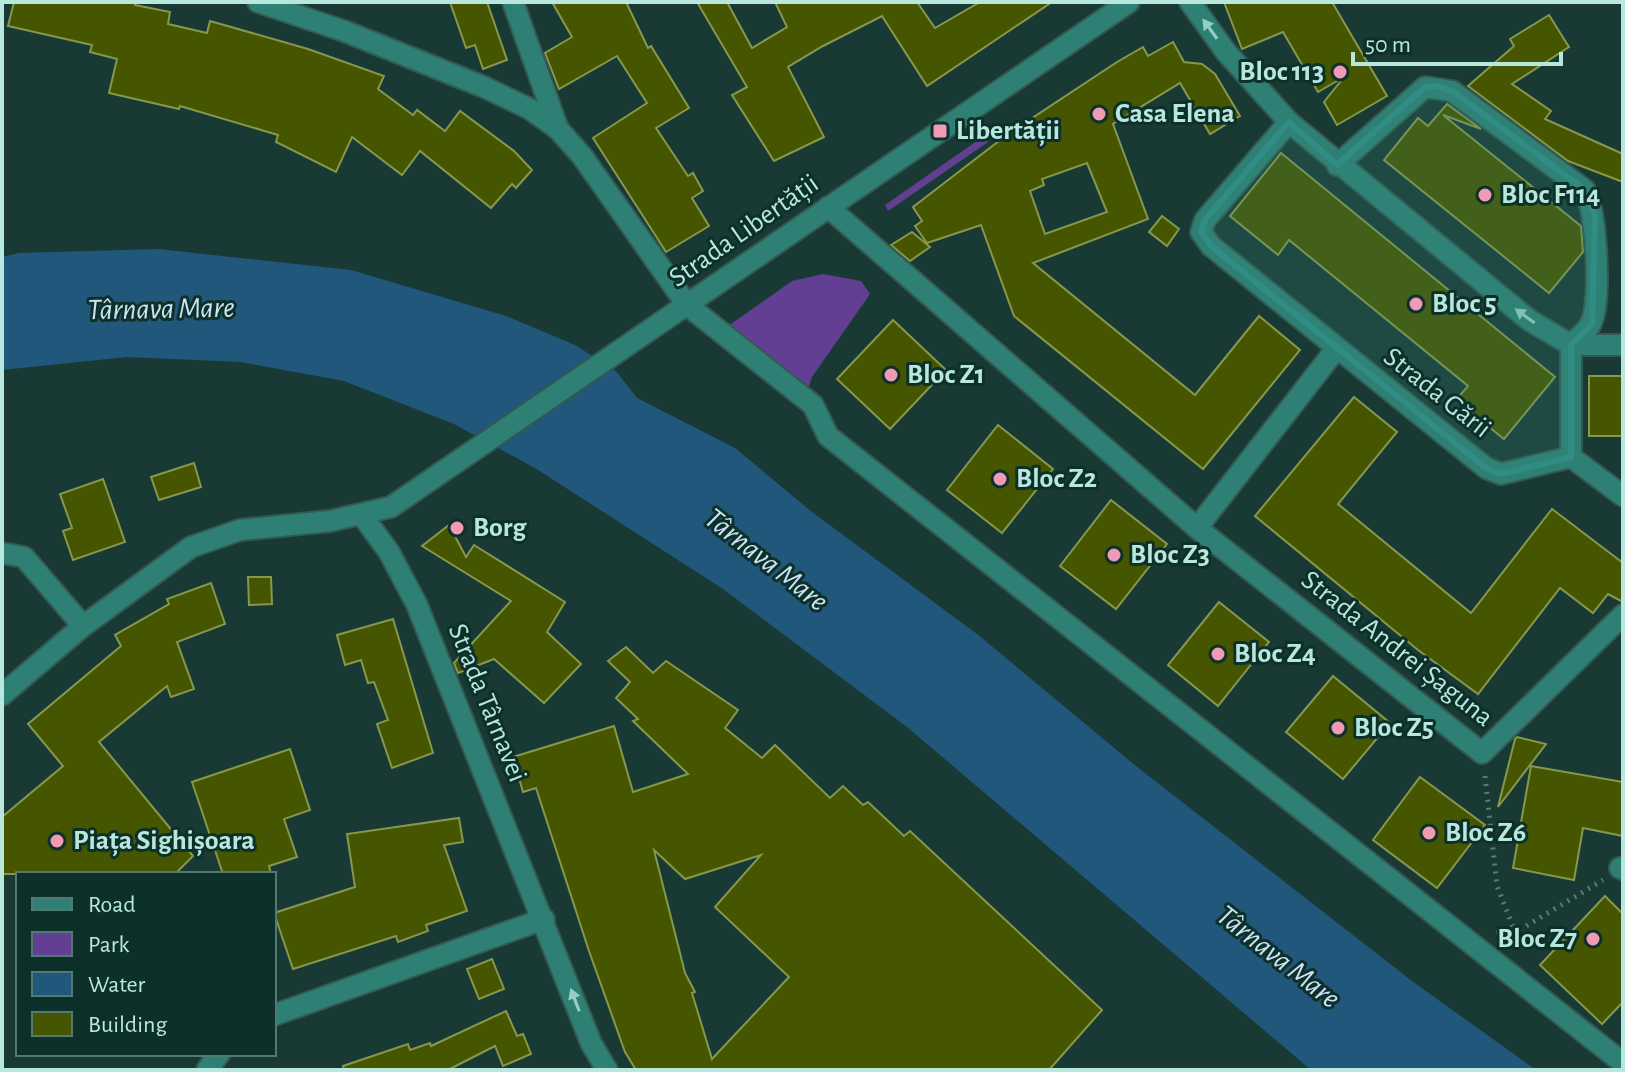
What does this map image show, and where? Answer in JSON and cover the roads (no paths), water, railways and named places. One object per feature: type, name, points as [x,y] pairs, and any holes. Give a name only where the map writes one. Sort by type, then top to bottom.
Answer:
[{"type":"street","points":[[258,2],[344,31],[484,87],[530,109],[558,129],[582,156],[680,310],[813,405],[828,436],[1623,1063]]},
{"type":"street","points":[[513,2],[558,129]]},
{"type":"street","name":"Strada Libertății","points":[[362,515],[391,507],[1129,2]]},
{"type":"street","points":[[1190,2],[1226,52],[1289,122],[1337,165],[1529,320],[1571,345],[1623,345]]},
{"type":"street","points":[[1337,165],[1425,87],[1435,86],[1452,91],[1585,190],[1595,216],[1595,305],[1592,324],[1571,345],[1571,457],[1623,496]]},
{"type":"street","name":"Strada Gării","points":[[1289,122],[1205,220],[1201,232],[1211,246],[1486,468],[1501,474],[1571,457]]},
{"type":"street","name":"Strada Andrei Șaguna","points":[[828,207],[1197,528],[1482,753],[1623,615]]},
{"type":"street","points":[[1197,528],[1336,349]]},
{"type":"street","points":[[2,695],[83,626],[170,559],[216,536],[362,515]]},
{"type":"street","name":"Strada Târnavei","points":[[362,515],[389,552],[417,605],[544,919],[598,1068]]},
{"type":"street","points":[[2,553],[24,557],[83,626]]},
{"type":"street","points":[[276,1014],[544,919]]},
{"type":"water","name":"Târnava Mare","points":[[158,249],[351,270],[506,316],[575,345],[616,371],[637,398],[735,448],[812,512],[977,634],[1136,766],[1412,981],[1536,1070],[1311,1070],[907,727],[723,589],[535,468],[454,424],[344,381],[241,362],[127,357],[2,370],[2,257],[19,253]]},
{"type":"place","name":"Bloc 113","points":[[1340,72]]},
{"type":"place","name":"Casa Elena","points":[[1099,114]]},
{"type":"place","name":"Libertății","points":[[940,131]]},
{"type":"place","name":"Bloc F114","points":[[1485,195]]},
{"type":"place","name":"Bloc 5","points":[[1416,304]]},
{"type":"place","name":"Bloc Z1","points":[[891,375]]},
{"type":"place","name":"Bloc Z2","points":[[1000,479]]},
{"type":"place","name":"Borg","points":[[457,528]]},
{"type":"place","name":"Bloc Z3","points":[[1114,555]]},
{"type":"place","name":"Bloc Z4","points":[[1218,654]]},
{"type":"place","name":"Bloc Z5","points":[[1338,728]]},
{"type":"place","name":"Bloc Z6","points":[[1429,833]]},
{"type":"place","name":"Piața Sighișoara","points":[[57,841]]},
{"type":"place","name":"Bloc Z7","points":[[1593,939]]}]
